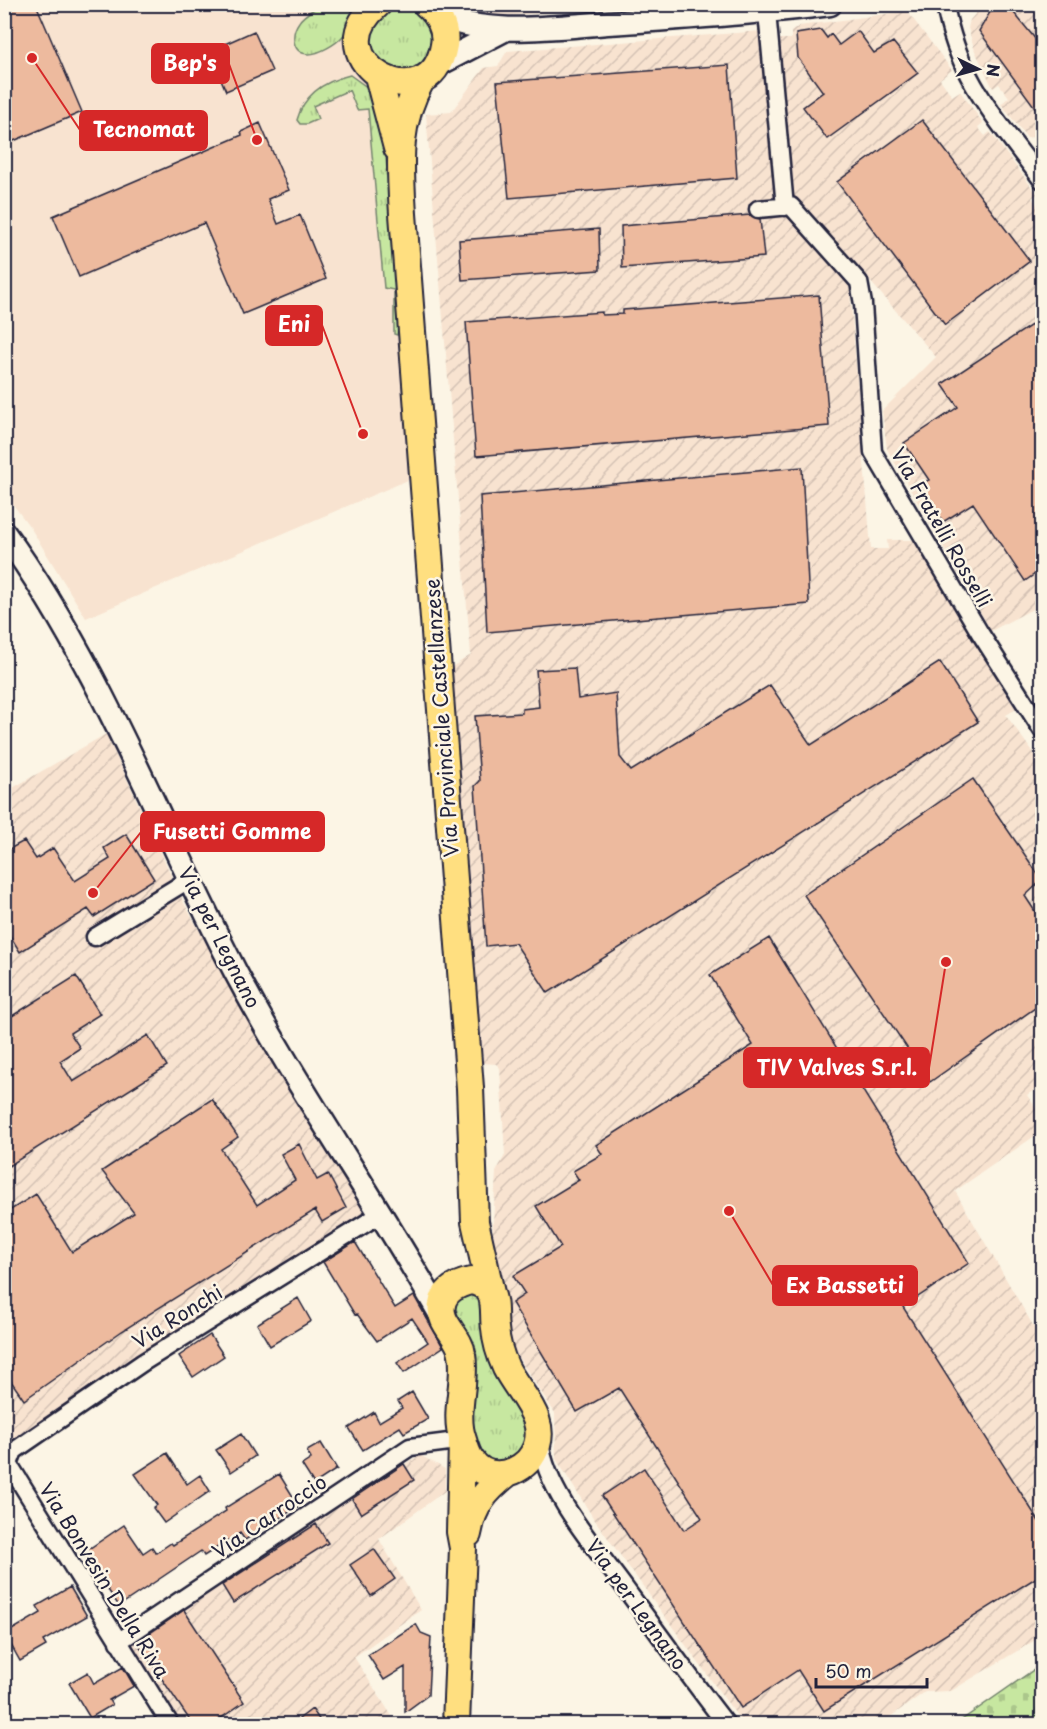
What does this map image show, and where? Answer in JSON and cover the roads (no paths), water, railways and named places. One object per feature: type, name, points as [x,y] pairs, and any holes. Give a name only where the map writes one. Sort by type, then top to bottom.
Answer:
[{"type":"main road","points":[[372,7],[362,23],[359,44],[366,64],[378,76],[399,84],[429,72]]},
{"type":"main road","points":[[400,156],[409,101],[429,72],[445,40],[431,10]]},
{"type":"main road","points":[[378,76],[400,156]]},
{"type":"main road","name":"Via Provinciale Castellanzese","points":[[400,156],[470,1088],[475,1222],[491,1293],[500,1354],[511,1377],[535,1414],[539,1436]]},
{"type":"main road","name":"Via Provinciale Castellanzese","points":[[443,1319],[441,1307],[456,1286],[470,1255],[475,1222]]},
{"type":"main road","points":[[456,1286],[471,1281],[481,1283],[491,1293]]},
{"type":"main road","points":[[443,1319],[457,1338],[462,1350],[465,1370],[455,1440],[460,1532],[463,1548],[456,1725]]},
{"type":"main road","points":[[463,1548],[475,1507],[482,1495],[532,1456],[539,1436]]},
{"type":"main road","points":[[455,1440],[481,1470],[491,1474],[514,1471]]},
{"type":"street","points":[[431,10],[450,21],[506,29],[767,12],[830,4]]},
{"type":"street","points":[[945,4],[958,57],[976,91],[1042,180]]},
{"type":"street","points":[[758,209],[785,207],[767,12]]},
{"type":"street","points":[[429,72],[506,29]]},
{"type":"street","name":"Via Fratelli Rosselli","points":[[785,207],[791,206],[859,282],[863,304],[873,452],[980,633],[1042,730]]},
{"type":"street","name":"Via per Legnano","points":[[4,533],[38,582],[73,640],[236,974],[303,1092],[416,1271],[443,1319]]},
{"type":"street","points":[[95,937],[190,879]]},
{"type":"street","name":"Via Ronchi","points":[[7,1460],[14,1451],[142,1363],[379,1215]]},
{"type":"street","name":"Via per Legnano","points":[[416,1271],[435,1287],[456,1286]]},
{"type":"street","name":"Via per Legnano","points":[[539,1436],[542,1461],[551,1481],[583,1530],[726,1725]]},
{"type":"street","name":"Via Carroccio","points":[[117,1642],[410,1447],[455,1440]]},
{"type":"street","name":"Via Bonvesin Della Riva","points":[[7,1460],[170,1725]]},
{"type":"street","points":[[514,1471],[531,1469],[551,1481]]},
{"type":"place","name":"Tecnomat","points":[[32,58]]},
{"type":"place","name":"Bep's","points":[[257,140]]},
{"type":"place","name":"Eni","points":[[363,434]]},
{"type":"place","name":"Fusetti Gomme","points":[[93,893]]},
{"type":"place","name":"TIV Valves S.r.l.","points":[[946,962]]},
{"type":"place","name":"Ex Bassetti","points":[[729,1211]]}]
